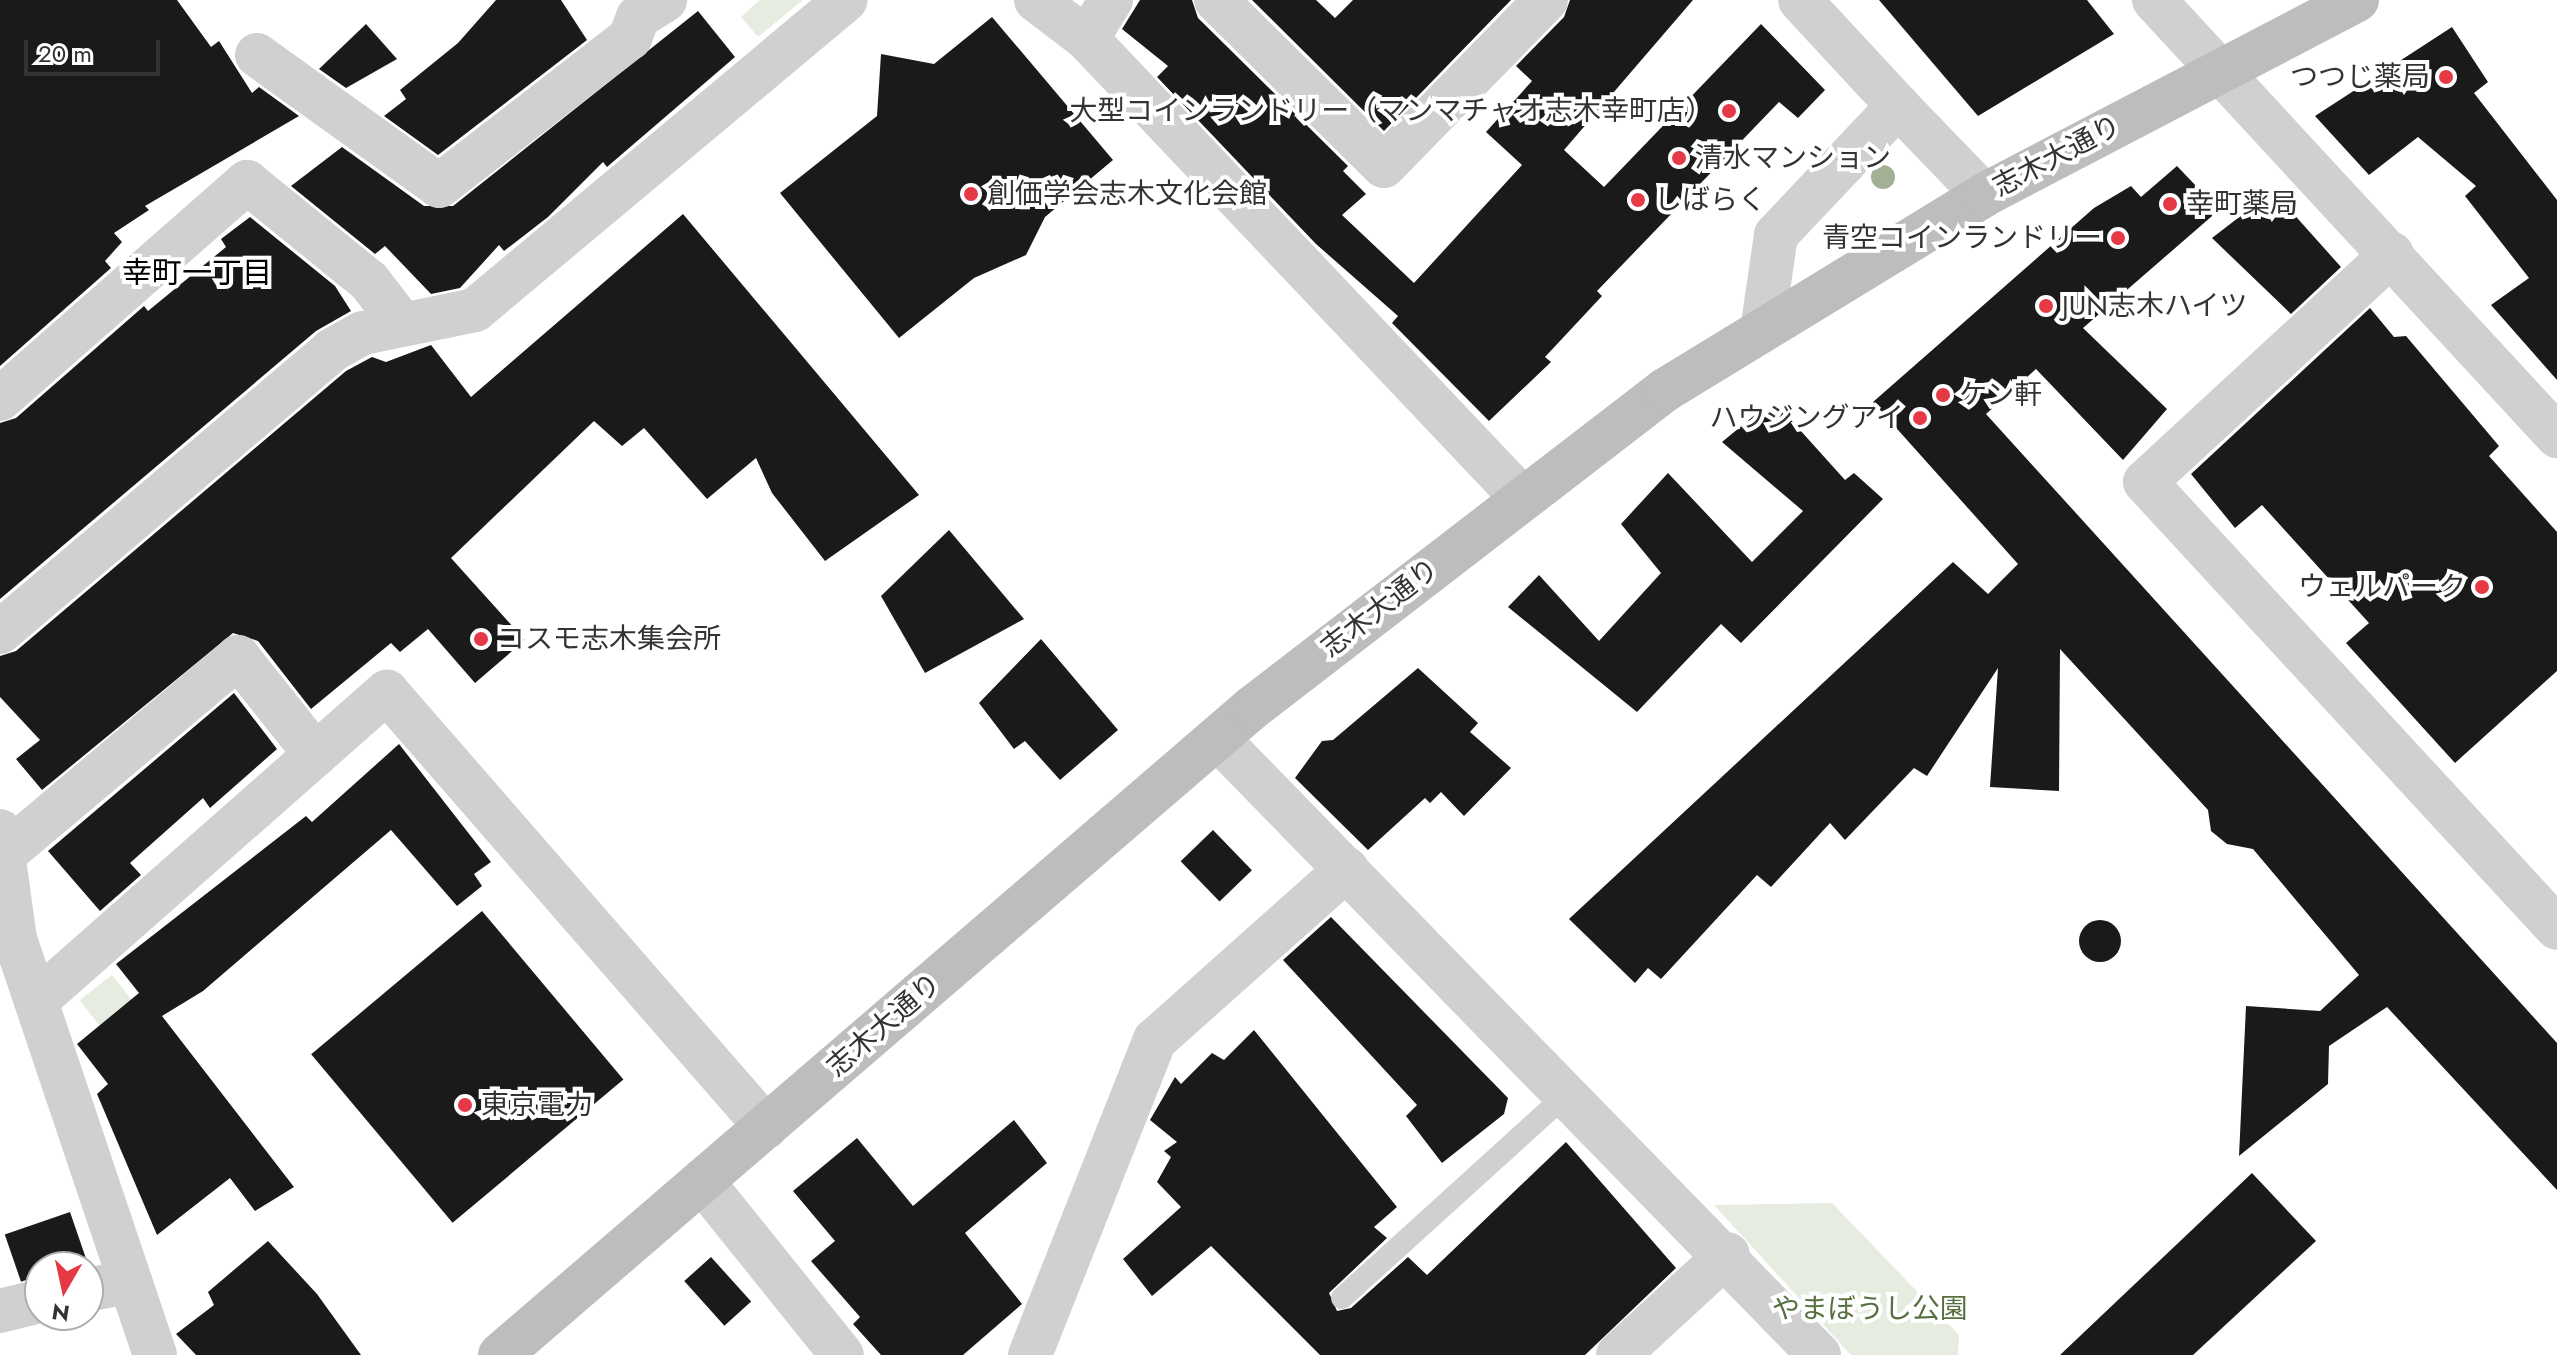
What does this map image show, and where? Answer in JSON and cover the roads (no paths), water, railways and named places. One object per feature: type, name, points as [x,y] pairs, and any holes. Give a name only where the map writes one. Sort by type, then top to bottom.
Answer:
[{"type":"main road","name":"志木大通り","points":[[500,1355],[1217,738],[1521,497],[1763,324],[1984,195],[2357,0]]},
{"type":"street","points":[[257,55],[439,186],[630,38],[638,17],[665,0]]},
{"type":"street","points":[[0,632],[332,350],[402,324],[475,310],[846,0]]},
{"type":"street","points":[[1036,0],[1087,39],[1521,497]]},
{"type":"street","points":[[1087,39],[1111,0]]},
{"type":"street","points":[[1216,0],[1384,166],[1546,0]]},
{"type":"street","points":[[1800,0],[1984,195]]},
{"type":"street","points":[[2154,0],[2217,71],[2551,421]]},
{"type":"street","points":[[1763,324],[1776,235],[1898,106]]},
{"type":"street","points":[[0,399],[247,182],[369,281],[402,324]]},
{"type":"street","points":[[2392,254],[2145,482],[2557,928]]},
{"type":"street","points":[[155,1355],[15,939],[1,843],[238,657],[316,755]]},
{"type":"street","points":[[36,1001],[387,692],[766,1127]]},
{"type":"street","points":[[1217,738],[1728,1254],[1819,1355]]},
{"type":"street","points":[[1030,1355],[1155,1040],[1347,869]]},
{"type":"street","points":[[702,1181],[842,1355]]},
{"type":"street","points":[[1618,1355],[1728,1254]]},
{"type":"street","points":[[104,1287],[130,1281]]},
{"type":"street","points":[[0,1311],[24,1305]]},
{"type":"lane","points":[[1342,1298],[1568,1093]]},
{"type":"place","name":"つつじ薬局","points":[[2446,77]]},
{"type":"place","name":"大型コインランドリー（マンマチャオ志木幸町店）","points":[[1729,111]]},
{"type":"place","name":"清水マンション","points":[[1679,158]]},
{"type":"place","name":"創価学会志木文化会館","points":[[971,194]]},
{"type":"place","name":"しばらく","points":[[1638,200]]},
{"type":"place","name":"幸町薬局","points":[[2170,204]]},
{"type":"place","name":"青空コインランドリー","points":[[2118,238]]},
{"type":"place","name":"JUN志木ハイツ","points":[[2046,306]]},
{"type":"place","name":"ケン軒","points":[[1943,395]]},
{"type":"place","name":"ハウジングアイ","points":[[1920,418]]},
{"type":"place","name":"ウェルパーク","points":[[2482,587]]},
{"type":"place","name":"コスモ志木集会所","points":[[481,639]]},
{"type":"place","name":"東京電力","points":[[465,1105]]},
{"type":"district","name":"幸町一丁目","points":[[197,273]]},
{"type":"park label","name":"やまぼうし公園","points":[[1870,1309]]}]
